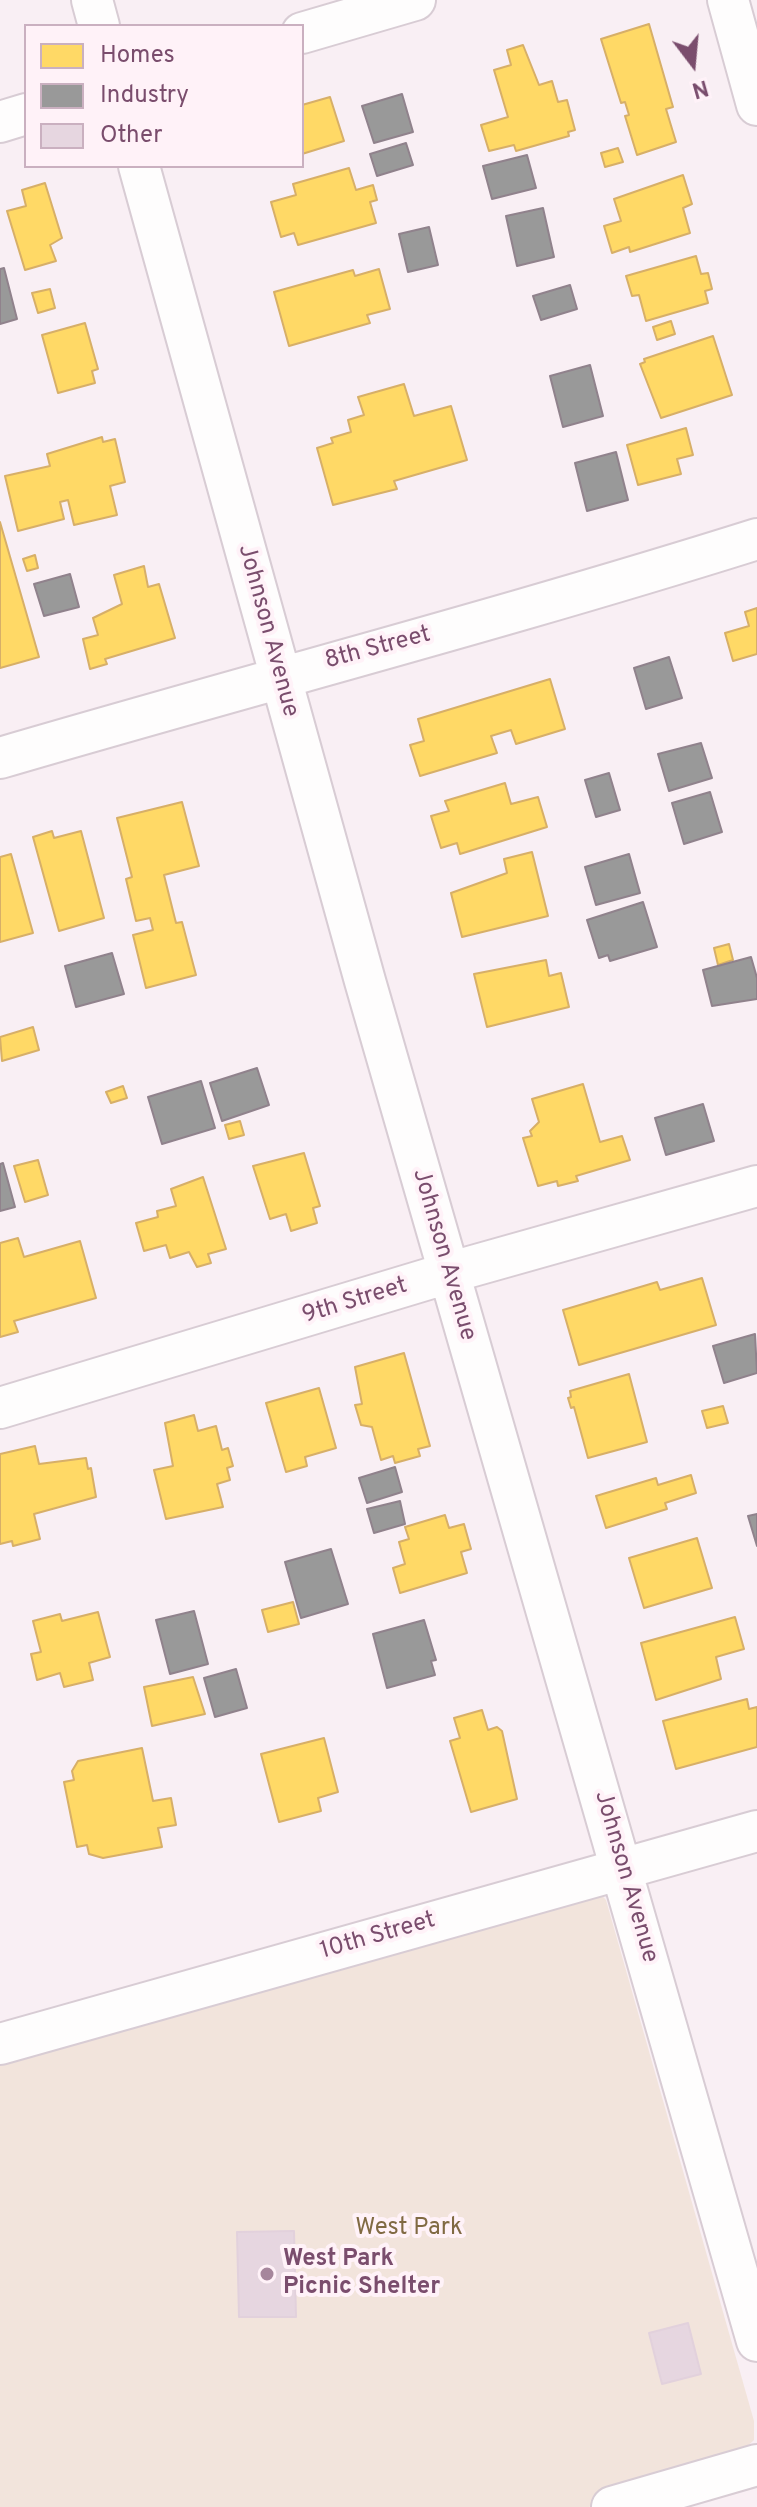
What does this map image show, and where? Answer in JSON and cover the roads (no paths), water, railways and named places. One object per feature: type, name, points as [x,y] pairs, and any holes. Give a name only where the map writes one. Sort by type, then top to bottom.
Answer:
[{"type":"street","points":[[92,0],[98,24]]},
{"type":"street","points":[[304,32],[415,0]]},
{"type":"street","points":[[728,0],[757,105]]},
{"type":"street","points":[[0,122],[24,115]]},
{"type":"street","name":"Johnson Avenue","points":[[140,168],[278,676],[757,2341]]},
{"type":"street","name":"8th Street","points":[[0,758],[278,676],[583,594],[757,539]]},
{"type":"street","name":"9th Street","points":[[0,1408],[448,1273],[757,1186]]},
{"type":"street","name":"10th Street","points":[[0,2044],[757,1831]]},
{"type":"street","points":[[612,2507],[705,2492],[757,2465]]},
{"type":"place","name":"West Park Picnic Shelter","points":[[267,2274]]},
{"type":"park label","name":"West Park","points":[[409,2229]]}]
